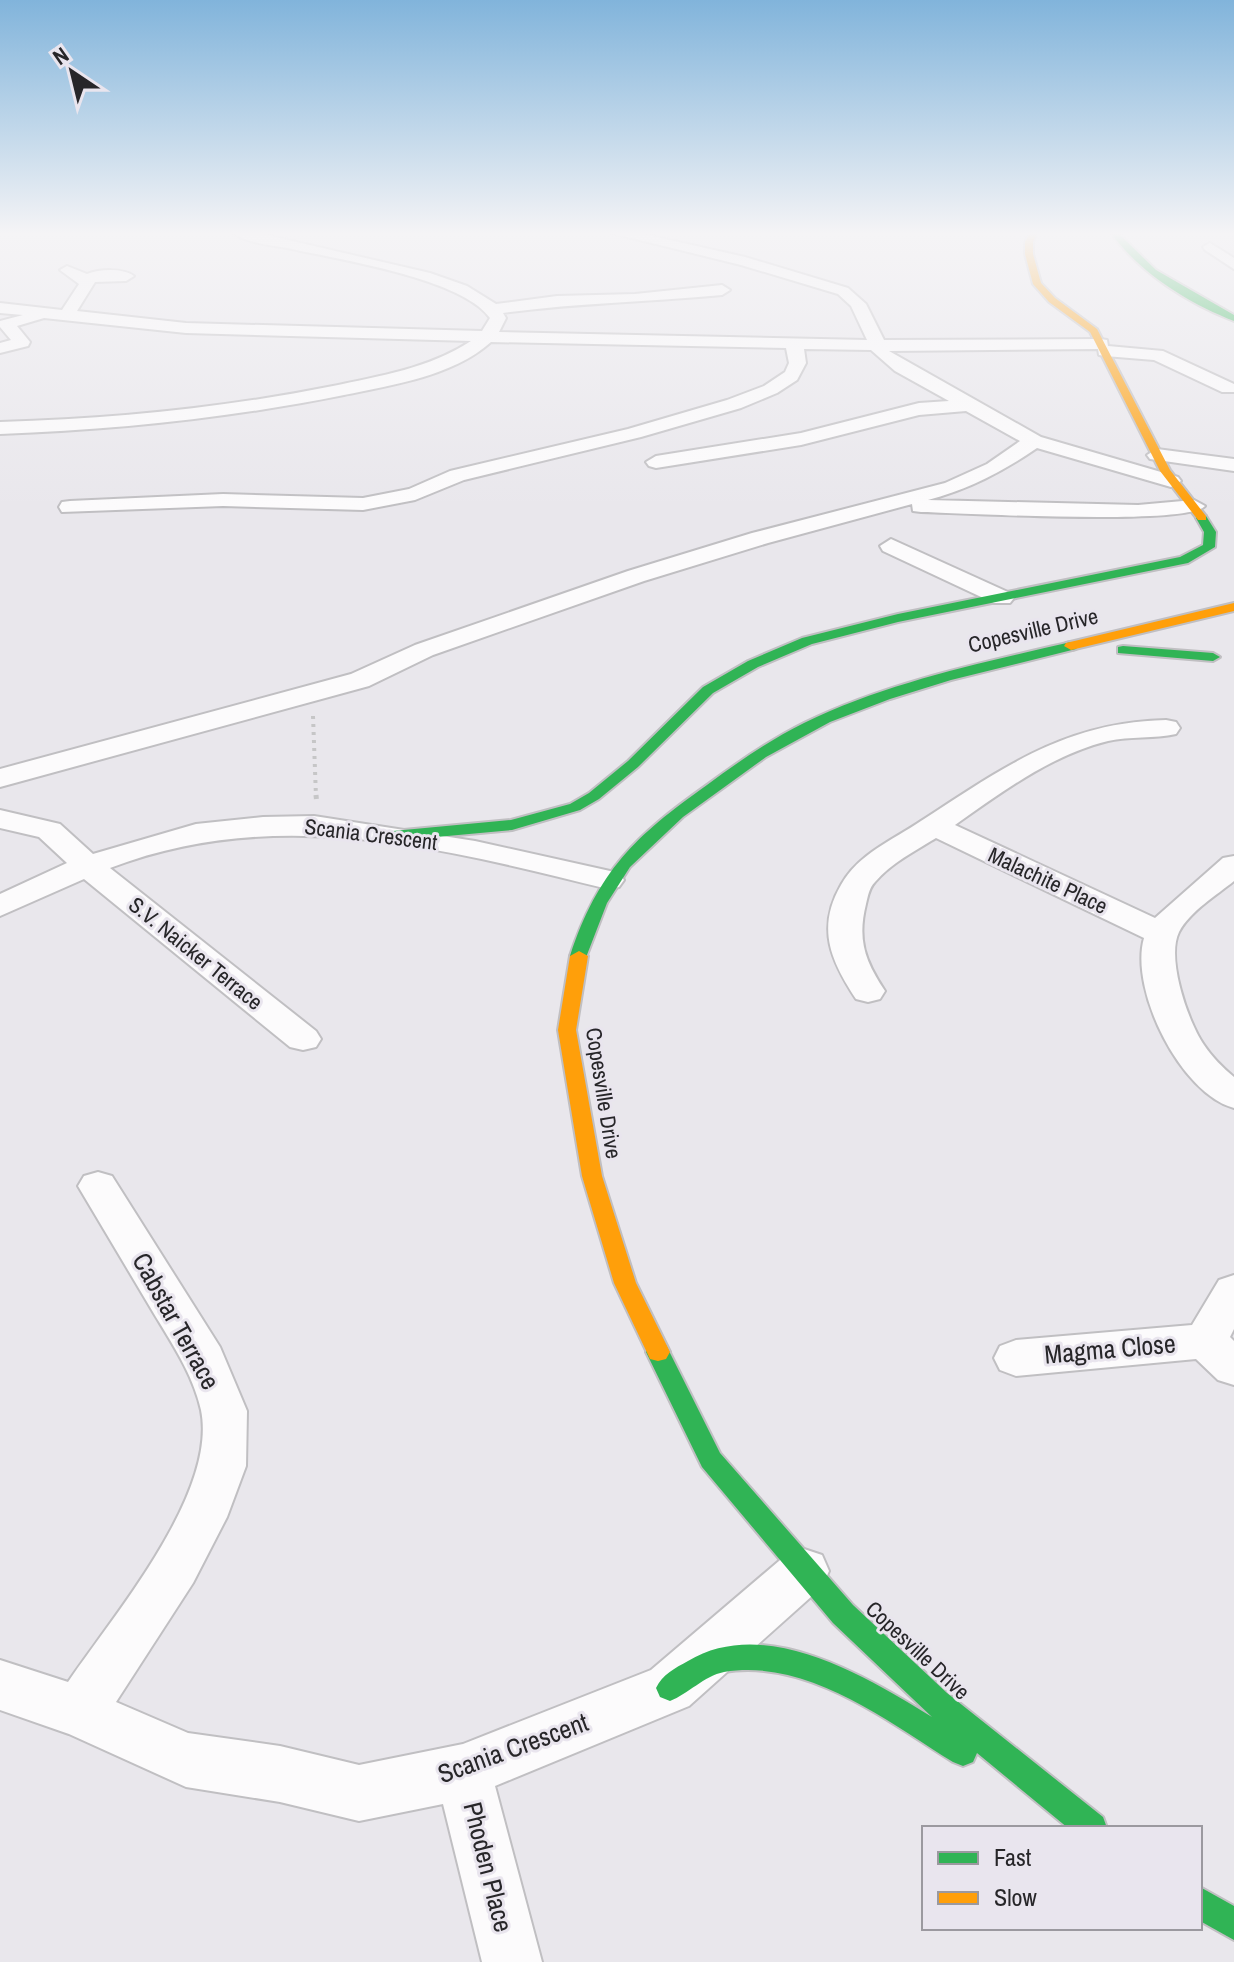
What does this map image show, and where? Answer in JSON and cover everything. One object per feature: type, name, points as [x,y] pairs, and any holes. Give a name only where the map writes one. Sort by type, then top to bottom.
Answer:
[{"type":"street","points":[[0,362],[0,351],[22,342],[6,325]]},
{"type":"street","points":[[163,325],[218,330],[1103,347],[1157,355],[1228,388]]},
{"type":"street","points":[[0,428],[105,425],[297,399],[416,371],[461,354],[487,336],[494,325]]},
{"type":"street","points":[[866,325],[875,345],[889,360],[1034,441],[1171,481]]},
{"type":"street","points":[[393,836],[512,825],[575,807],[594,796],[633,764],[708,690],[753,664],[807,641],[850,629],[1163,566],[1203,552],[1211,542],[1210,532],[1194,506],[1171,481],[1103,347],[1088,325]]},
{"type":"street","points":[[70,507],[223,500],[332,505],[398,499],[435,487],[457,475],[669,423],[774,389],[796,370],[799,357],[792,342]]},
{"type":"street","points":[[656,462],[801,439],[919,409],[967,405]]},
{"type":"street","points":[[0,778],[374,675],[424,650],[636,576],[975,477],[1034,441]]},
{"type":"street","points":[[1157,455],[1234,465]]},
{"type":"street","points":[[885,505],[1138,511],[1194,506]]},
{"type":"street","points":[[891,546],[1002,598]]},
{"type":"street","name":"Copesville Drive","points":[[1089,1826],[937,1703],[804,1571],[711,1460],[625,1283],[592,1176],[567,1030],[579,953],[608,880],[648,835],[757,755],[825,719],[952,674],[1146,631],[1234,607]]},
{"type":"street","points":[[1146,631],[1234,666]]},
{"type":"street","points":[[1024,656],[1123,650],[1213,657]]},
{"type":"street","points":[[868,991],[846,956],[842,942],[844,924],[857,882],[885,857],[990,786],[1061,747],[1127,728],[1166,728]]},
{"type":"street","name":"S.V. Naicker Terrace","points":[[0,819],[49,830],[88,866],[303,1039]]},
{"type":"street","name":"Scania Crescent","points":[[0,906],[88,866],[176,838],[222,829],[320,826],[514,856],[608,880]]},
{"type":"street","name":"Malachite Place","points":[[934,826],[1161,933]]},
{"type":"street","points":[[1234,865],[1186,905],[1161,933],[1158,957],[1168,1005],[1190,1051],[1234,1096]]},
{"type":"street","name":"Cabstar Terrace","points":[[79,1712],[175,1567],[203,1517],[223,1466],[224,1411],[204,1359],[98,1186]]},
{"type":"street","points":[[1219,1354],[1234,1291]]},
{"type":"street","name":"Magma Close","points":[[1016,1358],[1219,1354]]},
{"type":"street","name":"Scania Crescent","points":[[0,1685],[79,1712],[186,1760],[280,1774],[359,1793],[463,1772],[670,1688],[804,1571]]},
{"type":"street","points":[[670,1688],[721,1660],[752,1657],[816,1670],[1089,1826]]},
{"type":"street","name":"Phoden Place","points":[[463,1772],[512,1962]]},
{"type":"street","points":[[1202,1904],[1234,1924]]},
{"type":"path","points":[[319,692],[310,702],[316,738],[313,769],[320,826]]},
{"type":"traffic: fast","points":[[393,836],[512,825],[575,807],[594,796],[633,764],[708,690],[753,664],[807,641],[898,618],[1184,560],[1209,547],[1210,532],[1202,518]]},
{"type":"traffic: fast","points":[[579,956],[598,903],[610,882],[639,846],[761,754],[825,719],[885,696],[946,677],[1071,646]]},
{"type":"traffic: fast","points":[[1123,650],[1213,657]]},
{"type":"traffic: fast","points":[[658,1352],[711,1460],[843,1614],[937,1703],[1090,1826]]},
{"type":"traffic: fast","points":[[670,1688],[703,1667],[725,1659],[756,1658],[787,1662],[850,1686],[963,1752]]},
{"type":"traffic: fast","points":[[1202,1904],[1234,1924]]},
{"type":"traffic: slow","points":[[1085,325],[1094,331],[1165,471],[1202,518]]},
{"type":"traffic: slow","points":[[1071,646],[1234,607]]},
{"type":"traffic: slow","points":[[579,956],[567,1030],[592,1176],[625,1283],[658,1352]]}]
